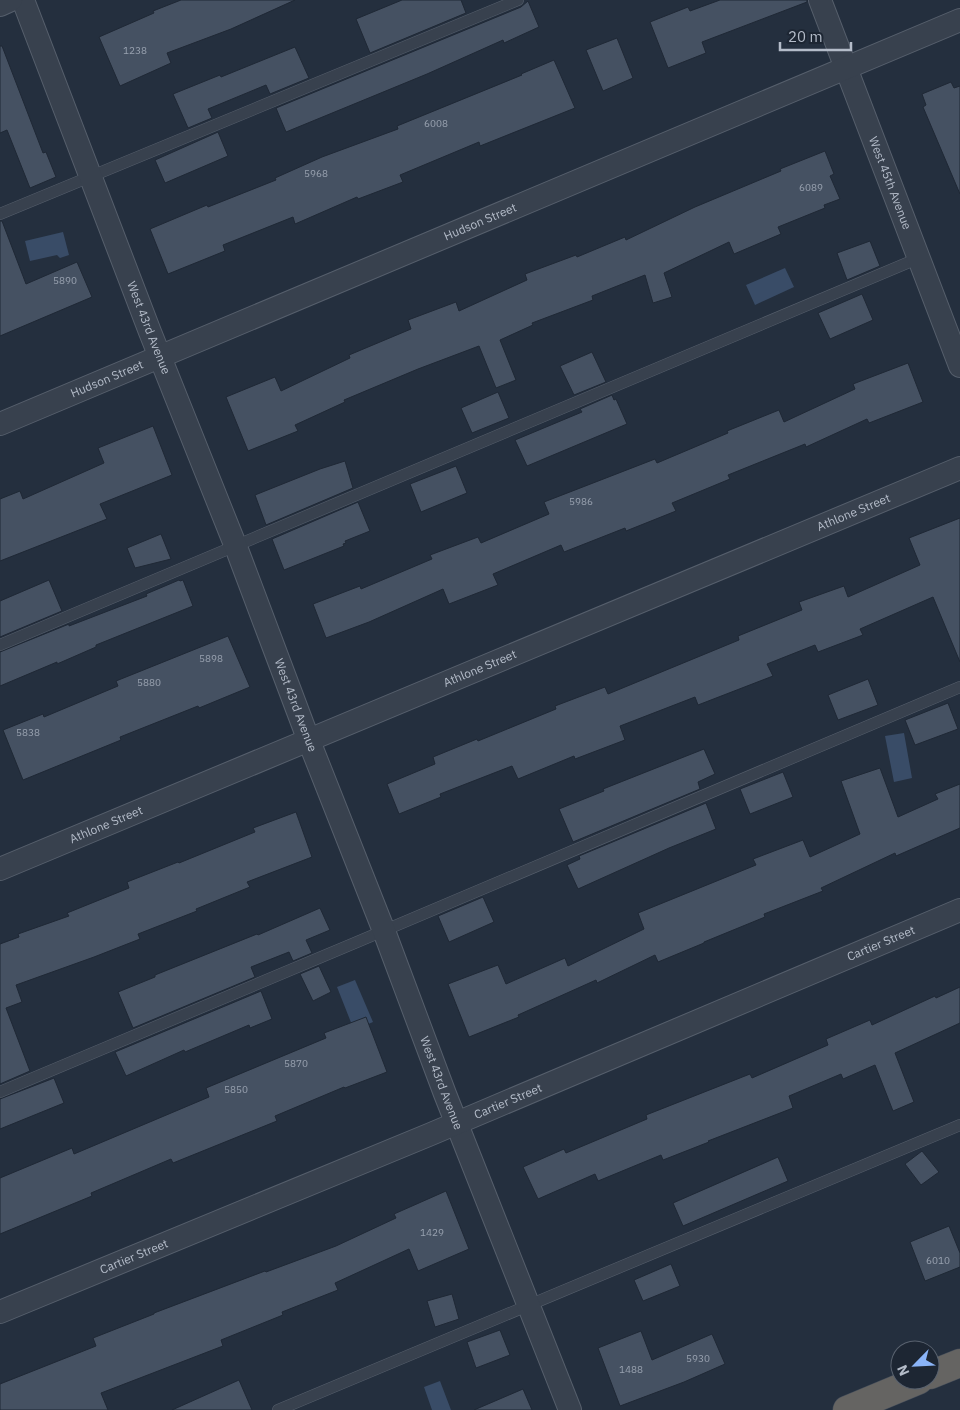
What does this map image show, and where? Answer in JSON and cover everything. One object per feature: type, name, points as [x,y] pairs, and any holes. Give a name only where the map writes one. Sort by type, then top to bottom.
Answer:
[{"type":"highway","points":[[940,1371],[960,1363]]},
{"type":"highway","points":[[847,1410],[895,1390]]},
{"type":"street","points":[[0,5],[11,0]]},
{"type":"street","name":"West 43rd Avenue","points":[[23,0],[457,1123],[570,1410]]},
{"type":"street","name":"West 45th Avenue","points":[[820,0],[960,366]]},
{"type":"street","name":"Hudson Street","points":[[0,424],[960,20]]},
{"type":"street","name":"Athlone Street","points":[[0,869],[960,468]]},
{"type":"street","name":"Cartier Street","points":[[0,1312],[457,1123],[960,910]]},
{"type":"lane","points":[[0,214],[518,0]]},
{"type":"lane","points":[[0,645],[918,258]]},
{"type":"lane","points":[[0,1092],[960,687]]},
{"type":"lane","points":[[278,1410],[960,1125]]},
{"type":"water","points":[[63,232],[69,255],[60,258],[57,255],[30,261],[25,241]]},
{"type":"water","points":[[785,268],[794,287],[755,305],[746,285]]},
{"type":"water","points":[[904,733],[912,778],[894,782],[885,736]]},
{"type":"water","points":[[355,980],[373,1022],[354,1030],[337,987]]},
{"type":"water","points":[[440,1381],[451,1410],[432,1410],[424,1387]]},
{"type":"building","points":[[181,0],[295,0],[231,29],[167,53],[171,63],[120,86],[99,37]]},
{"type":"building","points":[[402,0],[461,0],[466,13],[370,53],[356,19]]},
{"type":"building","points":[[720,0],[807,0],[807,2],[702,42],[706,53],[668,68],[650,22],[688,7],[690,11]]},
{"type":"building","points":[[528,1],[539,27],[504,43],[503,40],[427,74],[286,132],[276,108],[521,7]]},
{"type":"building","points":[[617,38],[633,78],[603,91],[586,50]]},
{"type":"building","points":[[0,46],[2,46],[43,153],[46,152],[56,177],[30,188],[7,130],[0,133]]},
{"type":"building","points":[[295,47],[309,78],[270,94],[266,85],[208,109],[212,118],[188,128],[173,94]]},
{"type":"building","points":[[554,60],[575,108],[480,146],[479,142],[400,175],[403,182],[358,199],[357,197],[295,224],[293,217],[223,245],[225,251],[168,274],[150,229],[207,205],[208,207],[276,180],[275,178],[322,157],[398,129],[397,126]]},
{"type":"building","points":[[951,82],[954,88],[960,86],[960,194],[923,107],[926,105],[922,94]]},
{"type":"building","points":[[218,132],[228,156],[165,183],[155,160]]},
{"type":"building","points":[[825,151],[834,174],[830,176],[840,199],[824,205],[825,208],[778,227],[781,234],[734,254],[729,242],[664,273],[672,297],[653,303],[645,275],[592,296],[593,300],[532,323],[533,325],[500,340],[516,380],[496,388],[479,346],[344,400],[345,402],[295,425],[298,431],[248,451],[226,397],[275,377],[281,391],[350,358],[349,355],[411,329],[408,320],[456,302],[459,311],[527,280],[525,274],[576,255],[577,257],[625,237],[626,240],[695,207]]},
{"type":"building","points":[[0,221],[2,221],[26,284],[77,262],[92,297],[0,336]]},
{"type":"building","points":[[870,241],[880,266],[847,280],[837,253]]},
{"type":"building","points":[[862,294],[873,320],[830,339],[818,313]]},
{"type":"building","points":[[592,352],[606,382],[574,395],[560,366]]},
{"type":"building","points":[[908,363],[923,402],[869,423],[867,419],[806,447],[805,444],[728,475],[730,479],[672,503],[676,511],[626,531],[625,528],[564,552],[561,545],[493,574],[498,585],[449,604],[443,589],[369,622],[326,638],[313,604],[360,586],[361,589],[432,559],[430,555],[478,537],[481,543],[549,514],[544,502],[655,459],[657,463],[779,410],[784,422],[855,389],[853,384]]},
{"type":"building","points":[[498,392],[509,418],[472,433],[461,408]]},
{"type":"building","points":[[612,395],[614,400],[616,399],[627,424],[527,466],[515,440],[582,412],[580,409]]},
{"type":"building","points":[[153,426],[172,475],[100,504],[107,519],[0,561],[0,499],[20,491],[23,499],[104,463],[98,448]]},
{"type":"building","points":[[345,461],[353,488],[266,525],[255,495]]},
{"type":"building","points":[[456,466],[467,493],[421,512],[410,484]]},
{"type":"building","points":[[358,502],[370,531],[345,541],[344,546],[284,570],[272,539]]},
{"type":"building","points":[[960,518],[960,662],[933,597],[860,629],[863,635],[818,652],[815,645],[767,664],[773,676],[698,705],[695,697],[620,726],[625,740],[575,759],[574,756],[518,779],[512,766],[440,794],[441,797],[399,814],[387,784],[435,764],[433,757],[556,709],[555,706],[605,687],[608,694],[739,640],[738,636],[802,610],[799,602],[844,586],[848,597],[920,565],[909,538]]},
{"type":"building","points":[[161,534],[171,559],[135,568],[127,548]]},
{"type":"building","points":[[49,580],[62,611],[0,637],[0,601]]},
{"type":"building","points":[[183,580],[193,606],[96,645],[96,647],[57,664],[57,662],[0,686],[0,652],[69,624],[69,626],[147,596],[146,594]]},
{"type":"building","points":[[228,636],[250,687],[120,737],[121,740],[23,780],[3,730],[43,714],[44,717],[118,686],[116,681]]},
{"type":"building","points":[[868,679],[878,705],[838,720],[828,695]]},
{"type":"building","points":[[948,703],[958,729],[915,745],[905,720]]},
{"type":"building","points":[[704,749],[715,774],[698,782],[700,789],[573,842],[559,809],[604,791],[603,789]]},
{"type":"building","points":[[880,768],[898,817],[938,799],[935,794],[960,784],[960,828],[896,856],[895,853],[821,888],[823,891],[764,914],[765,917],[704,943],[658,962],[655,955],[597,983],[596,980],[518,1015],[519,1017],[469,1037],[448,984],[498,965],[506,984],[565,958],[568,966],[644,929],[638,913],[756,865],[753,859],[803,840],[810,857],[860,834],[841,781]]},
{"type":"building","points":[[783,772],[793,797],[750,814],[740,789]]},
{"type":"building","points":[[706,803],[716,829],[578,889],[567,865],[580,859],[579,856]]},
{"type":"building","points":[[296,812],[312,857],[247,882],[250,887],[196,909],[197,911],[138,934],[140,939],[16,985],[22,1002],[6,1008],[30,1071],[0,1084],[0,944],[19,937],[18,934],[69,916],[67,913],[129,888],[127,882],[255,832],[253,828]]},
{"type":"building","points":[[483,897],[494,922],[449,942],[438,916]]},
{"type":"building","points":[[320,908],[330,930],[306,940],[312,953],[293,961],[289,952],[251,967],[255,977],[133,1028],[118,992]]},
{"type":"building","points":[[319,966],[331,992],[313,1001],[300,974]]},
{"type":"building","points":[[960,987],[960,1023],[895,1053],[914,1102],[893,1111],[875,1065],[843,1079],[841,1074],[789,1096],[793,1108],[709,1142],[663,1160],[661,1155],[598,1181],[595,1174],[538,1199],[523,1167],[564,1149],[566,1153],[647,1119],[646,1115],[750,1074],[752,1078],[828,1045],[826,1039],[870,1020],[872,1025],[935,996],[936,998]]},
{"type":"building","points":[[261,991],[272,1019],[250,1028],[249,1025],[185,1052],[184,1050],[126,1076],[115,1052]]},
{"type":"building","points":[[366,1017],[387,1072],[344,1087],[275,1116],[277,1121],[173,1163],[171,1159],[91,1193],[92,1196],[0,1234],[0,1178],[72,1148],[74,1154],[209,1097],[206,1088],[326,1038],[324,1033]]},
{"type":"building","points":[[54,1078],[64,1103],[0,1129],[0,1099]]},
{"type":"building","points":[[922,1151],[939,1172],[921,1185],[905,1164]]},
{"type":"building","points":[[778,1157],[788,1181],[683,1226],[673,1203]]},
{"type":"building","points":[[446,1191],[469,1249],[418,1271],[409,1249],[335,1283],[338,1290],[282,1312],[283,1315],[221,1340],[223,1346],[101,1393],[108,1410],[0,1410],[0,1384],[96,1346],[93,1338],[154,1313],[336,1246],[396,1218],[394,1214]]},
{"type":"building","points":[[949,1226],[960,1253],[960,1267],[925,1281],[910,1242]]},
{"type":"building","points":[[671,1264],[680,1286],[643,1301],[634,1280]]},
{"type":"building","points":[[452,1294],[459,1319],[435,1327],[427,1301]]},
{"type":"building","points":[[500,1330],[510,1355],[476,1368],[467,1342]]},
{"type":"building","points":[[641,1331],[652,1360],[712,1334],[725,1364],[620,1406],[598,1348]]},
{"type":"building","points":[[239,1380],[252,1410],[172,1410]]},
{"type":"building","points":[[523,1389],[532,1410],[474,1410]]}]
